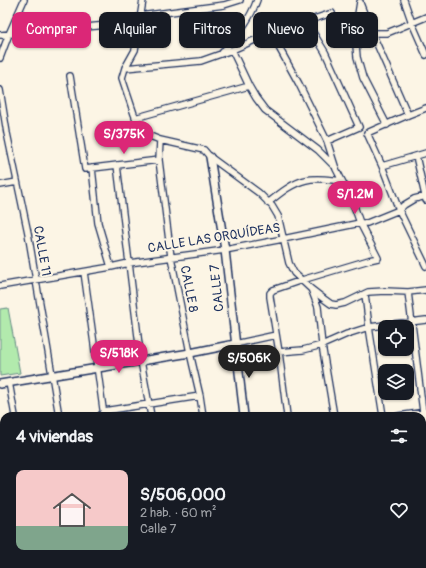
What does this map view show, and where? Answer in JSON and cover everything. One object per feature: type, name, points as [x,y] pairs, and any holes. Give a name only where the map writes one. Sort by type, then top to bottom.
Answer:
[{"type":"street","points":[[0,58],[24,0]]},
{"type":"street","points":[[141,12],[143,0]]},
{"type":"street","points":[[171,14],[224,5],[240,0]]},
{"type":"street","points":[[222,54],[242,29],[257,0]]},
{"type":"street","points":[[404,0],[426,55]]},
{"type":"street","points":[[360,1],[364,12]]},
{"type":"street","points":[[360,1],[355,32],[357,57],[363,78],[387,125]]},
{"type":"street","points":[[378,33],[387,33],[426,17]]},
{"type":"street","points":[[0,35],[99,24]]},
{"type":"street","points":[[125,68],[201,61],[253,41]]},
{"type":"street","points":[[318,41],[325,52],[359,127],[327,141]]},
{"type":"street","points":[[378,47],[408,115]]},
{"type":"street","points":[[135,48],[125,68],[122,78],[135,118],[140,128],[146,134],[160,140],[204,150],[210,157],[259,194],[272,206],[278,216],[289,263],[294,273],[311,289],[331,304],[336,305],[345,303],[368,292],[408,292],[426,290]]},
{"type":"street","points":[[279,48],[327,141],[336,169],[352,200],[360,223],[378,258],[302,280],[273,290],[270,293],[286,412]]},
{"type":"street","points":[[232,50],[249,86],[256,98],[266,110],[318,150],[336,169]]},
{"type":"street","points":[[70,76],[85,169],[159,160]]},
{"type":"street","points":[[135,118],[249,86]]},
{"type":"street","name":"CALLE 11","points":[[0,90],[36,280],[58,412]]},
{"type":"street","points":[[426,108],[367,133],[399,210],[426,266]]},
{"type":"street","name":"CALLE 8","points":[[160,140],[159,160],[171,257],[202,412]]},
{"type":"street","points":[[382,166],[426,153]]},
{"type":"street","points":[[416,156],[426,198]]},
{"type":"street","name":"CALLE 7","points":[[210,157],[224,250],[244,412]]},
{"type":"street","points":[[117,165],[141,361],[150,412]]},
{"type":"street","points":[[92,168],[98,223],[111,267]]},
{"type":"street","points":[[268,203],[295,184],[305,180],[315,179],[342,181]]},
{"type":"street","points":[[0,185],[17,182]]},
{"type":"street","name":"CALLE LAS ORQUÍDEAS","points":[[0,286],[111,267],[129,262],[224,250],[360,223],[367,223],[399,210],[414,199],[426,198]]},
{"type":"street","points":[[84,272],[103,412]]},
{"type":"street","points":[[311,289],[318,307],[322,345],[333,412]]},
{"type":"street","points":[[408,292],[412,320]]},
{"type":"street","points":[[365,294],[382,412]]},
{"type":"street","points":[[414,321],[426,320]]},
{"type":"street","points":[[279,352],[303,350],[322,345],[347,334],[378,326]]},
{"type":"street","points":[[0,384],[190,353],[276,335]]},
{"type":"street","points":[[414,335],[425,412]]},
{"type":"street","points":[[9,382],[14,412]]},
{"type":"street","points":[[111,412],[149,403],[200,396]]},
{"type":"green space","points":[[8,308],[20,373],[0,376],[0,309]]}]
